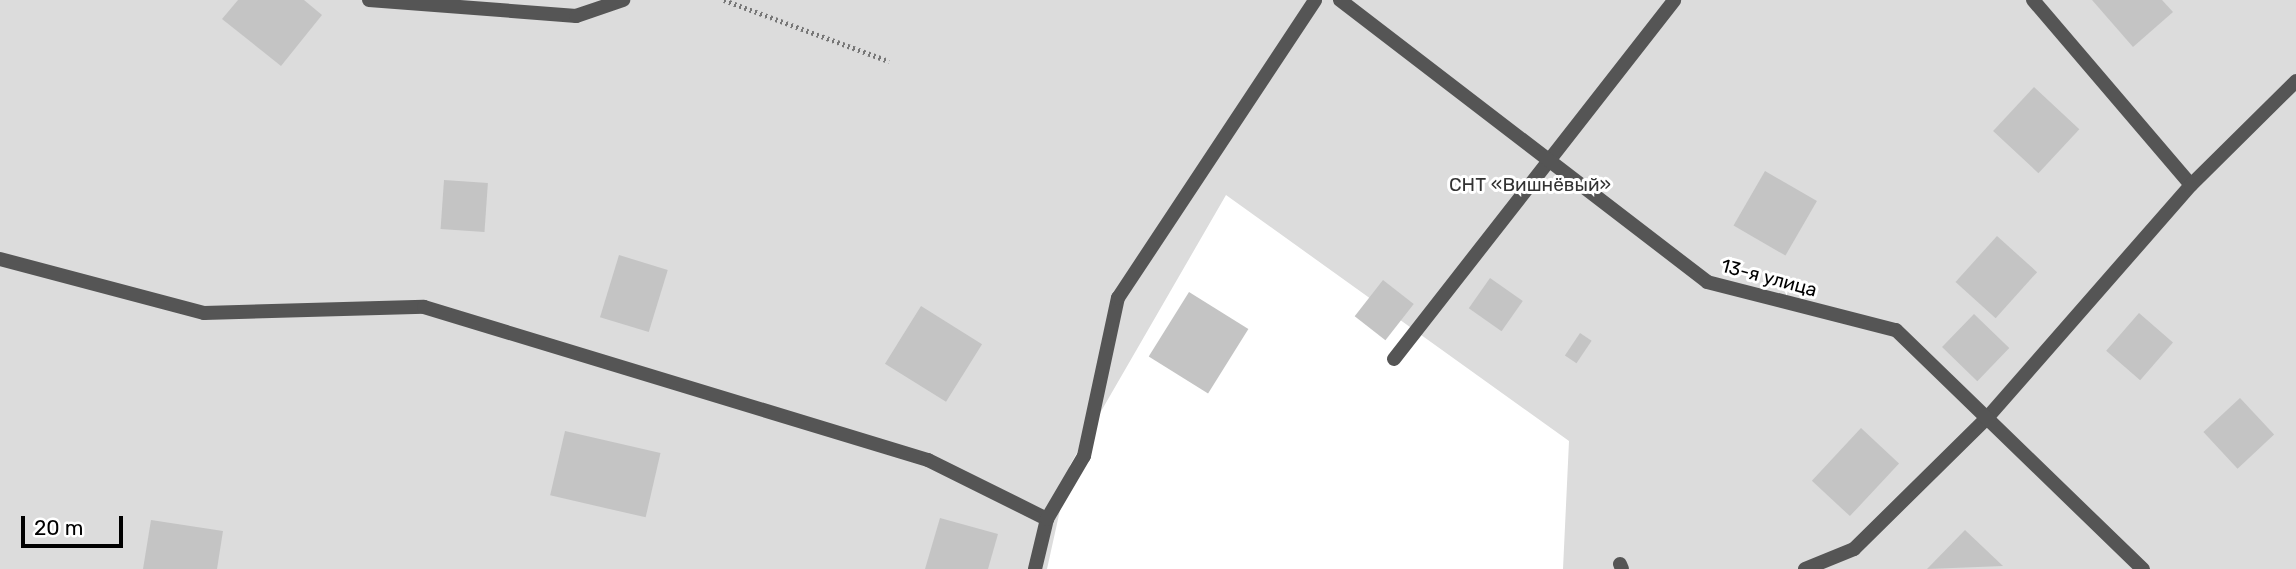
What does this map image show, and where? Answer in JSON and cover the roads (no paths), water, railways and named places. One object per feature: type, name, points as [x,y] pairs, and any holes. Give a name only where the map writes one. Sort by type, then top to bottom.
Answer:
[{"type":"street","points":[[369,0],[576,16],[622,0]]},
{"type":"street","points":[[1035,569],[1047,519],[1084,456],[1118,298],[1315,0]]},
{"type":"street","name":"13-я улица","points":[[1340,0],[1548,156],[1707,282],[1896,330],[2143,569]]},
{"type":"street","points":[[1394,359],[1548,156],[1674,0]]},
{"type":"street","points":[[2033,0],[2191,185]]},
{"type":"street","points":[[1805,569],[1854,548],[1987,418],[2191,185],[2296,81]]},
{"type":"street","points":[[0,259],[204,313],[424,307],[928,460],[1047,519]]},
{"type":"park label","name":"СНТ «Вишнёвый»","points":[[1530,185]]}]
